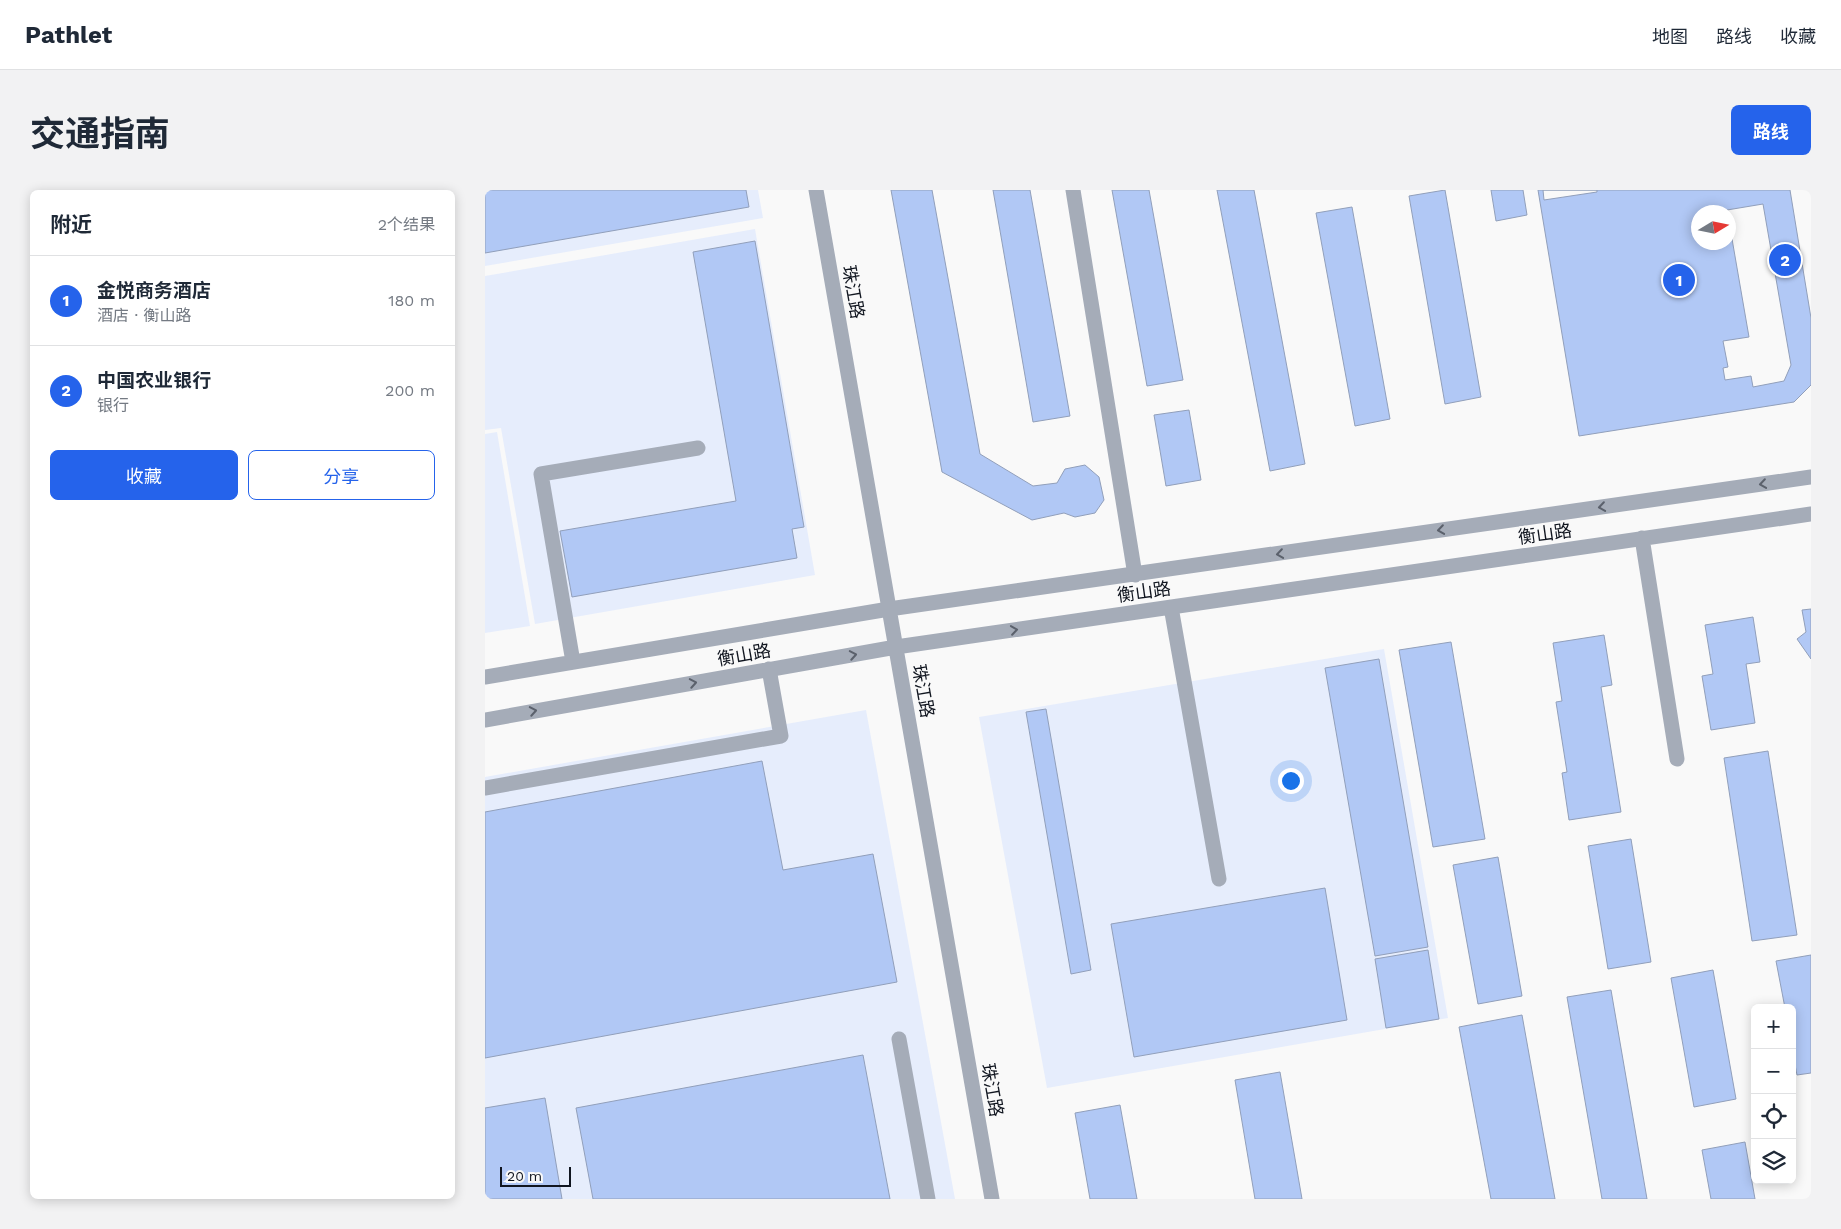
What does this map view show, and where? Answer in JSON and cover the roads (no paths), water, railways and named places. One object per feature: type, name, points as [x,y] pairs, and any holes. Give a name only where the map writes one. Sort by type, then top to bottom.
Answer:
[{"type":"street","name":"珠江路","points":[[816,190],[991,1199]]},
{"type":"street","points":[[1073,190],[1135,575]]},
{"type":"street","points":[[573,662],[541,474],[698,448]]},
{"type":"street","name":"衡山路","points":[[485,677],[889,609],[1811,477]]},
{"type":"street","name":"衡山路","points":[[485,720],[896,647],[1811,514]]},
{"type":"street","points":[[1642,538],[1677,760]]},
{"type":"street","points":[[1171,607],[1219,879]]},
{"type":"street","points":[[485,788],[781,736],[769,669]]},
{"type":"street","points":[[899,1039],[928,1199]]},
{"type":"place","name":"中国农业银行","points":[[1785,260]]},
{"type":"place","name":"金悦商务酒店","points":[[1679,280]]}]
